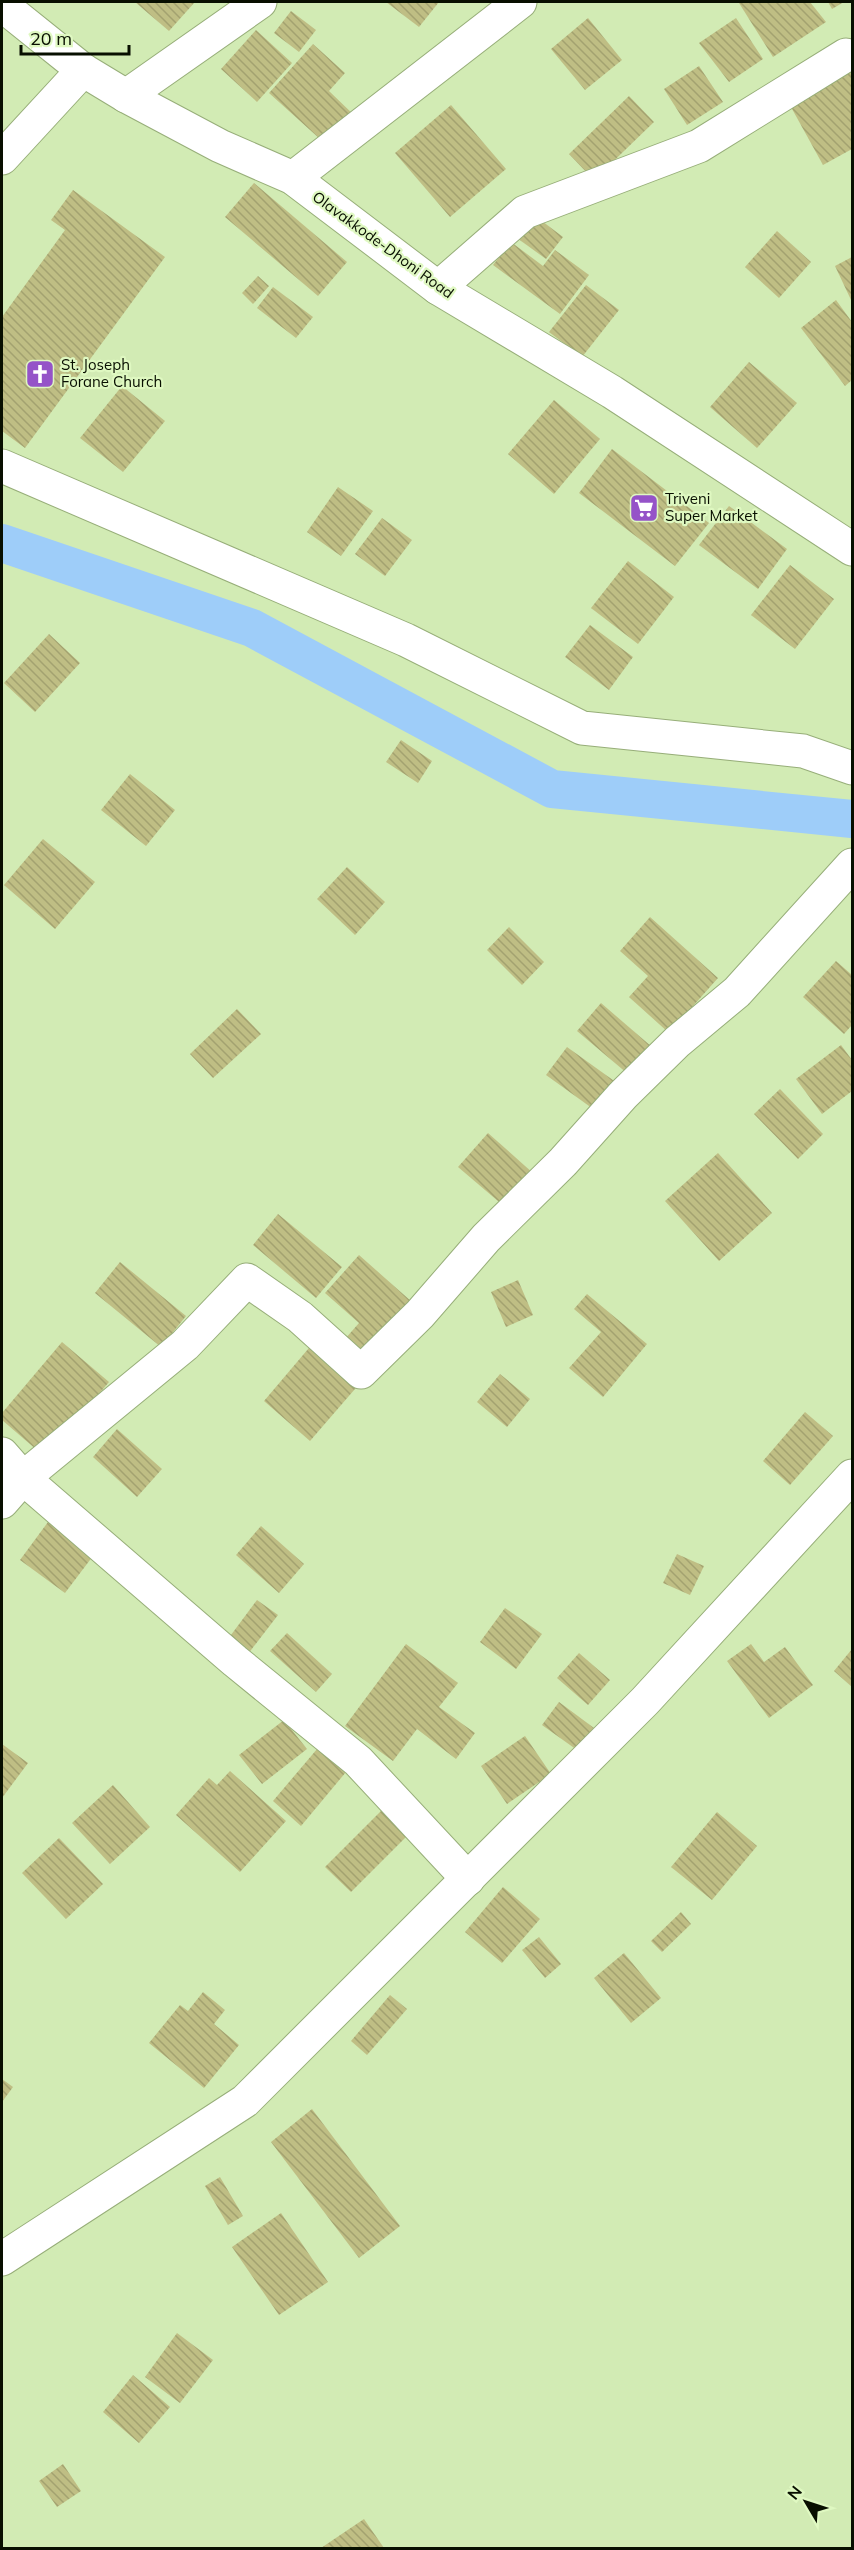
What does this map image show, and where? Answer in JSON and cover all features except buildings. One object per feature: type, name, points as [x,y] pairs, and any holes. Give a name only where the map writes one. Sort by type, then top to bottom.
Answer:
[{"type":"street","points":[[126,96],[260,2]]},
{"type":"street","points":[[293,178],[520,2]]},
{"type":"street","name":"Olavakkode-Dhoni Road","points":[[2,5],[83,70],[126,96],[220,146],[293,178],[438,288],[612,392],[849,542]]},
{"type":"street","points":[[438,288],[525,212],[699,146],[846,55]]},
{"type":"street","points":[[2,158],[83,70]]},
{"type":"street","points":[[2,466],[406,640],[582,728],[803,751],[852,768]]},
{"type":"street","points":[[2,1502],[12,1466],[185,1345],[247,1280],[300,1317],[361,1372],[420,1314],[486,1238],[563,1162],[623,1095],[677,1042],[737,992],[852,865]]},
{"type":"street","points":[[12,1466],[235,1661],[358,1761],[468,1879]]},
{"type":"street","points":[[2,2259],[245,2100],[645,1701],[852,1476]]},
{"type":"waterway","points":[[2,543],[252,628],[552,789],[852,819]]},
{"type":"place","name":"St. Joseph Forane Church","points":[[40,374]]},
{"type":"place","name":"Triveni Super Market","points":[[644,508]]}]
